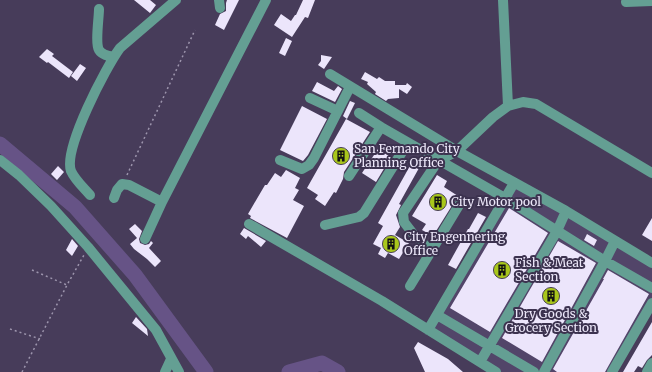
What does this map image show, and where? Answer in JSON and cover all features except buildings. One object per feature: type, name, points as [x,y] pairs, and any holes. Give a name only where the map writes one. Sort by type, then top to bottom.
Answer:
[{"type":"street","points":[[90,195],[78,182],[71,170],[71,154],[73,144],[97,90],[120,48],[176,0]]},
{"type":"street","points":[[145,240],[162,202],[266,0]]},
{"type":"street","points":[[503,0],[508,106]]},
{"type":"street","points":[[626,2],[652,2]]},
{"type":"street","points":[[99,9],[98,45],[100,51],[104,54],[114,57]]},
{"type":"street","points":[[330,74],[456,151],[566,211],[652,263]]},
{"type":"street","points":[[280,160],[302,169],[309,165],[350,87]]},
{"type":"street","points":[[310,98],[338,111]]},
{"type":"street","points":[[431,251],[414,235],[404,222],[403,213],[438,161],[456,151],[493,117],[508,106],[523,102],[536,104],[652,173]]},
{"type":"street","points":[[359,113],[407,144],[505,198],[605,261],[652,288]]},
{"type":"street","points":[[349,176],[380,127]]},
{"type":"street","points":[[325,225],[359,217],[364,213],[407,144]]},
{"type":"street","points":[[0,160],[19,175],[51,206],[88,247],[156,330],[179,372]]},
{"type":"street","points":[[428,330],[514,183]]},
{"type":"street","points":[[114,198],[117,190],[122,184],[129,185],[162,202]]},
{"type":"street","points":[[410,286],[461,202]]},
{"type":"street","points":[[480,362],[557,231],[566,211]]},
{"type":"street","points":[[249,224],[496,372]]},
{"type":"street","points":[[544,372],[615,241]]},
{"type":"street","points":[[612,372],[652,303]]},
{"type":"street","points":[[437,315],[534,372]]},
{"type":"street","points":[[165,372],[171,359]]},
{"type":"street","points":[[647,372],[652,363]]},
{"type":"path","points":[[122,184],[195,30]]},
{"type":"path","points":[[22,372],[88,247]]},
{"type":"path","points":[[32,270],[67,285]]},
{"type":"path","points":[[10,328],[40,339]]},
{"type":"shaded area","points":[[516,186],[652,264],[652,301],[611,372],[501,372],[432,331]]},
{"type":"waterway","points":[[0,144],[75,207],[135,275],[206,372]]},
{"type":"waterway","points":[[289,372],[322,363],[338,372]]},
{"type":"place","name":"San Fernando City Planning Office","points":[[341,156]]},
{"type":"place","name":"City Motor pool","points":[[438,202]]},
{"type":"place","name":"City Engennering Office","points":[[391,244]]},
{"type":"place","name":"Fish & Meat Section","points":[[502,270]]},
{"type":"place","name":"Dry Goods & Grocery Section","points":[[551,296]]}]
